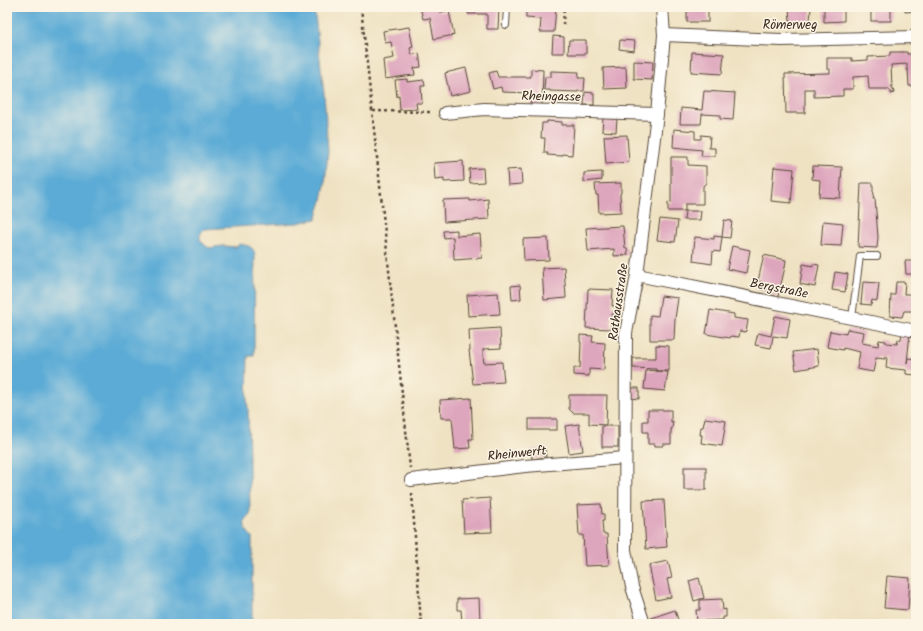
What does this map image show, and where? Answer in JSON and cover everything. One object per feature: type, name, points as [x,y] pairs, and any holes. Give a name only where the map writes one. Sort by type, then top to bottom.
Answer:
[{"type":"street","name":"Rathausstraße","points":[[644,624],[632,587],[625,550],[626,333],[637,275],[657,114],[664,35],[662,7]]},
{"type":"street","name":"Römerweg","points":[[664,35],[782,40],[916,37]]},
{"type":"street","name":"Rheingasse","points":[[445,113],[484,109],[657,114]]},
{"type":"street","name":"Bergstraße","points":[[637,275],[916,330]]},
{"type":"street","name":"Rheinwerft","points":[[411,480],[525,466],[625,458]]},
{"type":"lane","points":[[506,25],[507,7]]},
{"type":"lane","points":[[852,318],[860,256],[877,256]]},
{"type":"path","points":[[361,7],[411,480],[421,624]]},
{"type":"path","points":[[563,25],[564,7]]},
{"type":"path","points":[[373,111],[445,113]]},
{"type":"water","points":[[7,7],[314,7],[324,94],[328,151],[322,201],[316,219],[297,223],[204,229],[200,235],[200,240],[209,248],[223,246],[237,247],[239,244],[251,247],[255,254],[254,356],[248,356],[247,401],[250,514],[245,519],[246,530],[252,537],[252,624],[7,624]]},
{"type":"building","points":[[420,7],[439,7],[440,12],[449,11],[454,35],[434,39],[430,18],[423,19]]},
{"type":"building","points":[[468,7],[499,7],[498,29],[487,29],[487,14],[468,14]]},
{"type":"building","points":[[526,7],[556,7],[554,32],[540,32],[541,19],[526,18]]},
{"type":"building","points":[[687,7],[708,7],[708,22],[687,22]]},
{"type":"building","points":[[789,7],[811,7],[810,22],[790,23]]},
{"type":"building","points":[[824,7],[844,7],[844,21],[824,22]]},
{"type":"building","points":[[871,7],[891,7],[891,21],[871,21]]},
{"type":"building","points":[[905,7],[916,7],[916,11],[905,12]]},
{"type":"building","points":[[409,27],[413,47],[410,48],[412,55],[419,53],[421,67],[414,68],[415,75],[385,79],[383,60],[394,58],[391,42],[385,43],[383,31]]},
{"type":"building","points":[[553,36],[564,37],[564,53],[552,53]]},
{"type":"building","points":[[569,40],[586,40],[586,54],[568,54]]},
{"type":"building","points":[[620,40],[635,41],[634,51],[619,49]]},
{"type":"building","points":[[692,52],[724,54],[722,74],[691,72]]},
{"type":"building","points":[[890,52],[907,52],[907,54],[916,54],[916,86],[909,86],[907,64],[891,65],[892,88],[894,93],[891,94],[889,89],[869,89],[868,76],[853,77],[853,89],[843,89],[843,96],[814,97],[814,89],[805,89],[805,113],[786,113],[785,74],[830,73],[830,69],[827,69],[827,58],[852,58],[852,61],[868,60],[868,57],[890,56]]},
{"type":"building","points":[[634,61],[653,62],[652,80],[634,79]]},
{"type":"building","points":[[626,67],[627,88],[604,89],[603,68]]},
{"type":"building","points":[[466,68],[471,91],[450,96],[445,73]]},
{"type":"building","points":[[531,69],[543,70],[542,106],[530,106],[531,93],[502,92],[501,87],[493,89],[489,73],[496,71],[498,77],[531,77]]},
{"type":"building","points":[[551,71],[579,72],[578,78],[585,78],[584,91],[544,90],[545,77],[551,77]]},
{"type":"building","points":[[407,79],[407,82],[424,80],[425,86],[421,86],[422,103],[416,103],[417,109],[400,110],[399,96],[397,97],[395,80]]},
{"type":"building","points":[[704,91],[735,93],[733,120],[720,119],[720,115],[702,114],[701,124],[680,124],[681,108],[702,110]]},
{"type":"building","points":[[585,92],[594,93],[594,105],[584,105]]},
{"type":"building","points":[[603,118],[617,119],[616,132],[602,131]]},
{"type":"building","points":[[547,121],[562,122],[562,125],[574,125],[572,155],[547,155],[548,153],[544,153],[545,138],[541,138],[542,123],[547,123]]},
{"type":"building","points":[[674,129],[695,131],[695,139],[701,139],[701,135],[710,136],[709,148],[715,148],[715,156],[701,156],[702,150],[673,147]]},
{"type":"building","points":[[627,135],[629,162],[606,164],[604,136]]},
{"type":"building","points":[[671,157],[688,157],[688,165],[706,166],[706,183],[703,186],[703,204],[685,204],[685,211],[668,211],[668,202],[671,203]]},
{"type":"building","points":[[463,161],[464,181],[444,182],[444,179],[435,180],[434,163]]},
{"type":"building","points":[[813,166],[842,167],[840,198],[819,197],[820,180],[812,179]]},
{"type":"building","points":[[774,167],[794,169],[791,203],[771,201]]},
{"type":"building","points":[[483,168],[484,182],[470,183],[469,169]]},
{"type":"building","points":[[521,169],[522,184],[508,185],[507,170]]},
{"type":"building","points":[[602,172],[602,180],[584,182],[584,173]]},
{"type":"building","points":[[621,183],[621,212],[599,213],[598,195],[596,195],[595,184]]},
{"type":"building","points":[[861,183],[873,183],[873,199],[875,199],[878,237],[877,248],[858,247]]},
{"type":"building","points":[[470,199],[470,201],[488,199],[489,219],[444,222],[443,200]]},
{"type":"building","points":[[685,211],[701,211],[700,220],[684,220]]},
{"type":"building","points":[[660,219],[678,221],[675,242],[657,240]]},
{"type":"building","points":[[724,220],[732,221],[730,238],[722,237]]},
{"type":"building","points":[[823,221],[843,223],[841,246],[821,245]]},
{"type":"building","points":[[623,226],[625,248],[627,248],[628,255],[614,256],[614,249],[588,251],[586,228]]},
{"type":"building","points":[[457,230],[457,236],[480,234],[482,258],[454,260],[453,237],[444,238],[443,231]]},
{"type":"building","points":[[714,236],[722,237],[720,252],[713,251],[712,264],[693,261],[695,237],[714,239]]},
{"type":"building","points":[[548,238],[549,260],[524,261],[523,239]]},
{"type":"building","points":[[732,246],[750,250],[746,273],[727,269]]},
{"type":"building","points":[[764,255],[786,260],[778,297],[768,294],[770,291],[760,289],[762,282],[758,281]]},
{"type":"building","points":[[905,261],[916,261],[916,274],[906,274]]},
{"type":"building","points":[[803,264],[813,266],[813,264],[819,265],[815,287],[800,284]]},
{"type":"building","points":[[564,267],[566,298],[544,300],[542,268]]},
{"type":"building","points":[[835,272],[848,274],[845,292],[832,290]]},
{"type":"building","points":[[863,282],[879,283],[877,301],[872,300],[871,305],[861,304]]},
{"type":"building","points":[[896,282],[905,282],[904,294],[916,294],[916,311],[904,311],[902,317],[890,316],[891,295],[895,295]]},
{"type":"building","points":[[520,285],[521,299],[512,300],[511,286]]},
{"type":"building","points":[[588,289],[613,290],[612,306],[616,306],[615,314],[612,314],[611,329],[586,328]]},
{"type":"building","points":[[498,293],[500,314],[468,316],[467,295]]},
{"type":"building","points":[[661,296],[678,298],[674,340],[650,340],[650,315],[658,316]]},
{"type":"building","points":[[710,310],[734,314],[734,318],[748,320],[746,332],[740,331],[739,337],[731,336],[730,338],[706,334]]},
{"type":"building","points":[[775,316],[790,319],[787,338],[773,336],[771,348],[755,345],[758,333],[771,336]]},
{"type":"building","points":[[500,328],[501,348],[483,349],[483,356],[484,363],[502,362],[504,382],[473,384],[469,350],[469,330]]},
{"type":"building","points":[[847,329],[864,332],[862,343],[878,346],[879,340],[886,341],[886,343],[897,344],[898,339],[901,340],[902,331],[910,333],[907,363],[908,358],[916,359],[916,375],[906,374],[906,370],[886,368],[887,357],[885,356],[885,359],[876,358],[873,372],[857,369],[860,352],[843,348],[843,350],[827,347],[830,331],[846,334]]},
{"type":"building","points":[[580,335],[593,336],[592,342],[605,343],[604,370],[589,369],[589,376],[574,375],[574,368],[580,368]]},
{"type":"building","points":[[656,345],[669,346],[669,371],[633,368],[633,358],[656,358]]},
{"type":"building","points":[[817,349],[819,366],[796,370],[793,352]]},
{"type":"building","points":[[646,370],[668,372],[665,391],[644,389]]},
{"type":"building","points":[[631,388],[639,388],[639,399],[631,398]]},
{"type":"building","points":[[569,395],[607,395],[606,425],[589,424],[589,413],[573,413],[569,409]]},
{"type":"building","points":[[471,398],[473,439],[469,439],[470,448],[455,449],[452,418],[441,418],[440,400]]},
{"type":"building","points":[[648,410],[671,410],[671,422],[673,421],[671,429],[671,444],[655,446],[655,444],[648,444],[648,432],[643,432],[643,421],[648,421]]},
{"type":"building","points":[[705,418],[726,421],[722,446],[701,443],[701,427],[703,427]]},
{"type":"building","points":[[529,419],[557,419],[557,430],[529,430]]},
{"type":"building","points":[[579,424],[583,451],[569,453],[565,426]]},
{"type":"building","points":[[602,426],[618,426],[618,447],[602,447]]},
{"type":"building","points":[[545,448],[546,457],[532,459],[531,450]]},
{"type":"building","points":[[684,467],[706,467],[706,490],[684,490]]},
{"type":"building","points":[[490,498],[492,532],[464,533],[462,500]]},
{"type":"building","points":[[664,500],[667,547],[646,549],[643,501]]},
{"type":"building","points":[[601,504],[602,514],[604,514],[604,521],[602,521],[603,534],[607,534],[609,565],[585,566],[583,535],[579,535],[577,505]]},
{"type":"building","points":[[668,561],[672,578],[667,579],[671,597],[656,600],[649,565]]},
{"type":"building","points":[[887,576],[910,578],[908,610],[884,608]]},
{"type":"building","points":[[699,578],[704,598],[694,601],[689,581]]},
{"type":"building","points":[[479,598],[480,622],[462,623],[461,610],[457,610],[457,599]]},
{"type":"building","points":[[722,599],[723,610],[726,609],[726,617],[723,617],[723,620],[697,621],[696,610],[700,610],[700,600]]},
{"type":"building","points":[[675,610],[679,623],[652,624],[651,618]]}]
